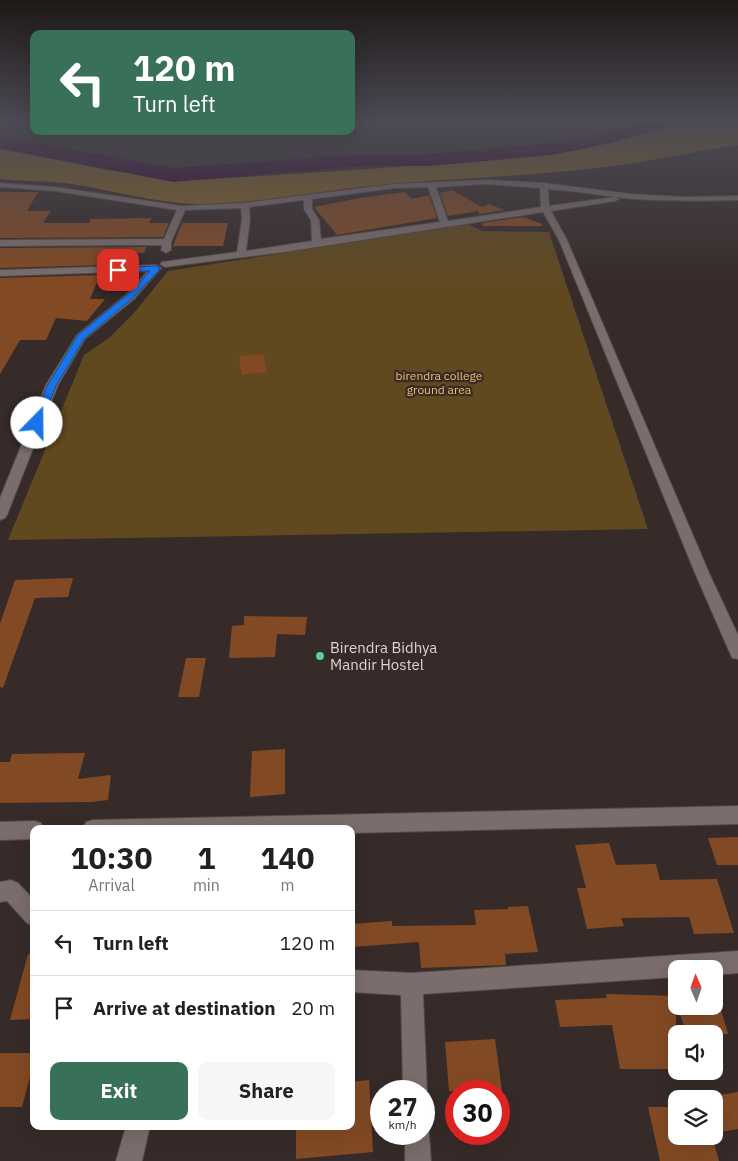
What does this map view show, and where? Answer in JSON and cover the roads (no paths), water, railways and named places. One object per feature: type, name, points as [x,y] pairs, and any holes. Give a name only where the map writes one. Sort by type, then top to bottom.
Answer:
[{"type":"street","points":[[0,184],[74,192],[182,208],[245,205],[395,186],[487,182],[544,185],[631,196],[682,199],[738,198]]},
{"type":"street","points":[[432,185],[445,223]]},
{"type":"street","points":[[544,185],[545,208],[563,240],[702,573],[738,654]]},
{"type":"street","points":[[0,273],[161,266],[631,196]]},
{"type":"street","points":[[308,197],[308,209],[315,220],[317,242]]},
{"type":"street","points":[[241,254],[246,219],[245,205]]},
{"type":"street","points":[[0,515],[52,386],[81,337],[130,297],[161,266],[167,242],[182,208]]},
{"type":"street","points":[[0,243],[167,242]]},
{"type":"street","points":[[277,825],[738,815]]},
{"type":"street","points":[[0,831],[30,830]]},
{"type":"street","points":[[0,892],[11,890],[30,911]]},
{"type":"street","points":[[355,981],[412,984],[738,962]]},
{"type":"street","points":[[412,984],[415,1080]]},
{"type":"street","points":[[128,1161],[137,1130]]},
{"type":"street","points":[[417,1145],[418,1161]]},
{"type":"place","name":"Birendra Bidhya Mandir Hostel","points":[[320,656]]},
{"type":"park label","name":"birendra college ground area","points":[[439,382]]}]
